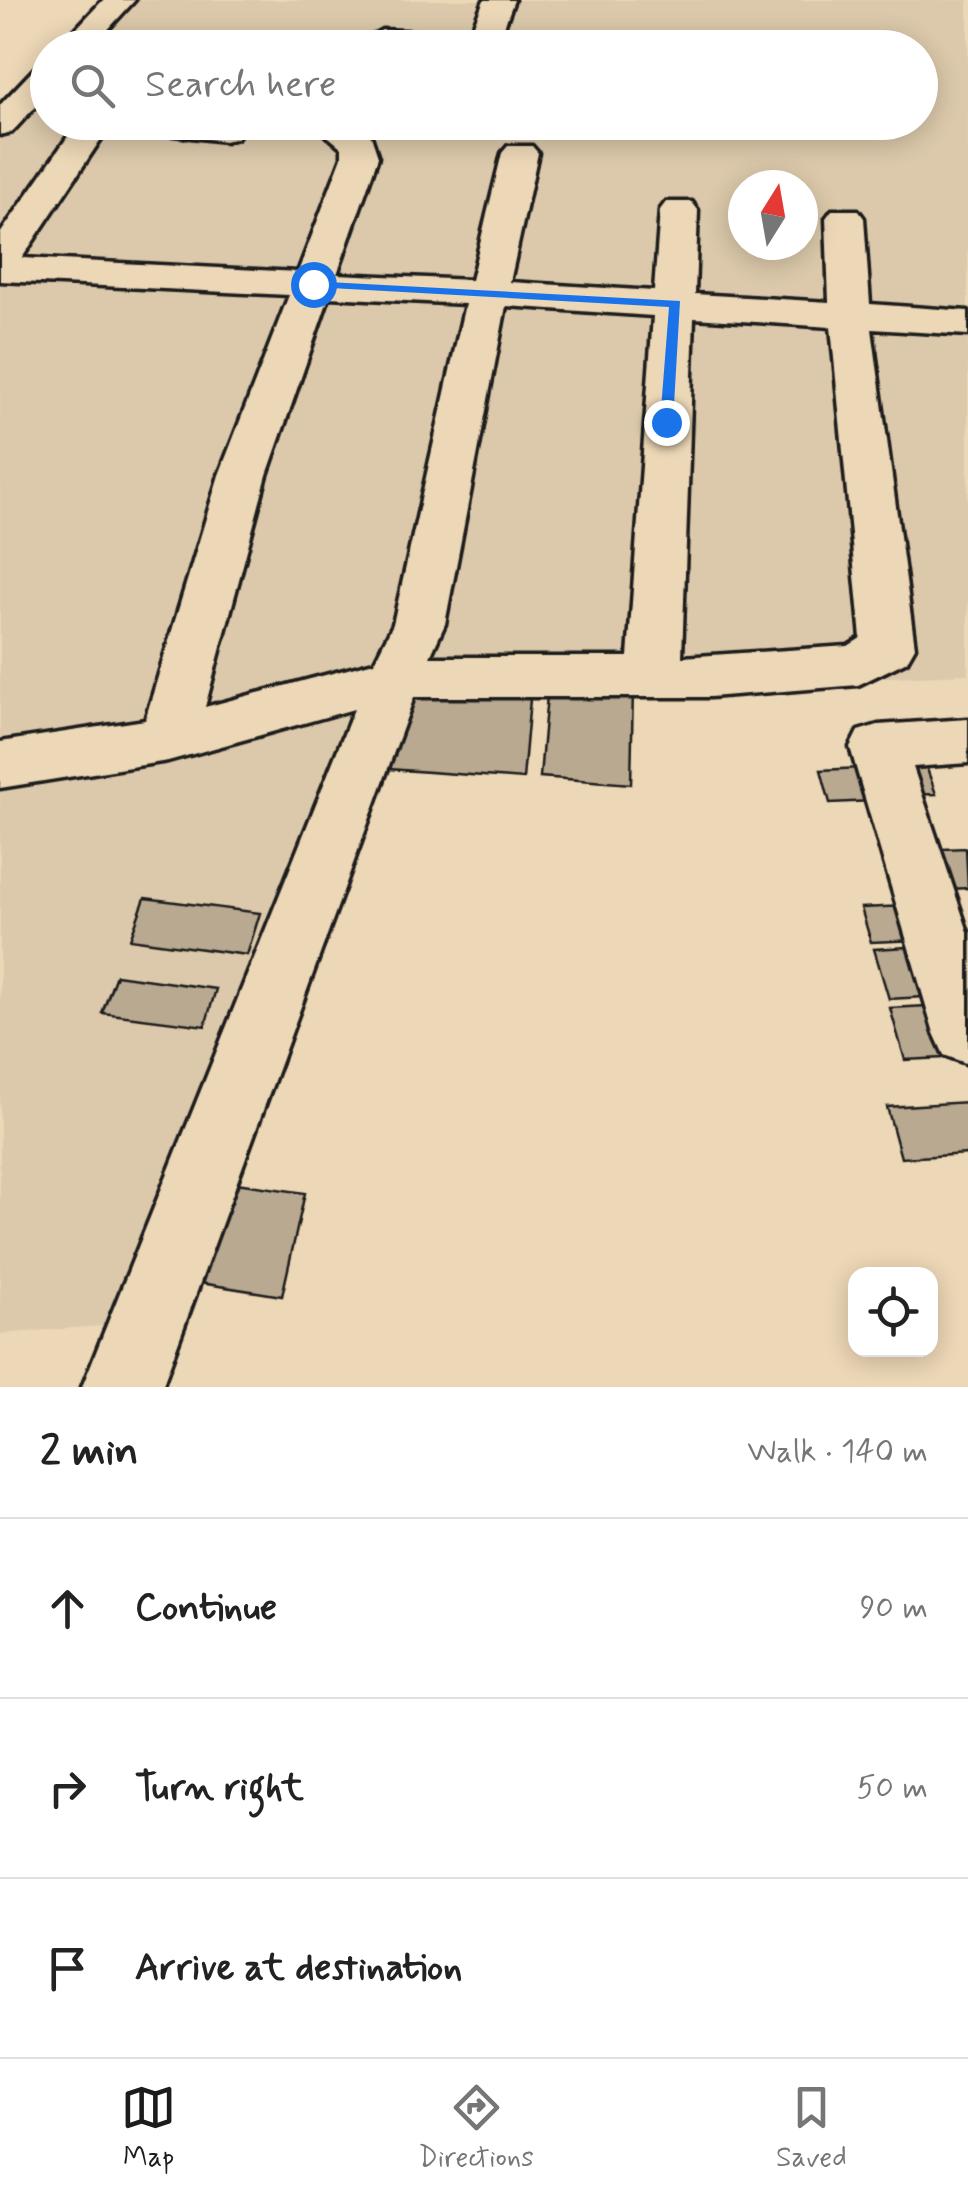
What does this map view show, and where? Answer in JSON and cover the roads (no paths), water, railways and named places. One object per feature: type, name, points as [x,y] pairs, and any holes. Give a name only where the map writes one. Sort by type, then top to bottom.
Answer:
[{"type":"street","points":[[91,30],[120,0]]},
{"type":"street","points":[[487,30],[499,0]]},
{"type":"street","points":[[3,117],[30,91]]},
{"type":"street","points":[[0,265],[83,140]]},
{"type":"street","points":[[168,740],[243,475],[360,156],[359,143],[354,140]]},
{"type":"street","points":[[122,1387],[394,677],[419,624],[520,153]]},
{"type":"street","points":[[654,674],[679,210]]},
{"type":"street","points":[[0,764],[168,740],[394,677],[710,677],[858,665],[888,647],[850,316],[845,218]]},
{"type":"street","points":[[0,265],[968,323]]},
{"type":"street","points":[[968,741],[878,747],[968,1033]]}]
